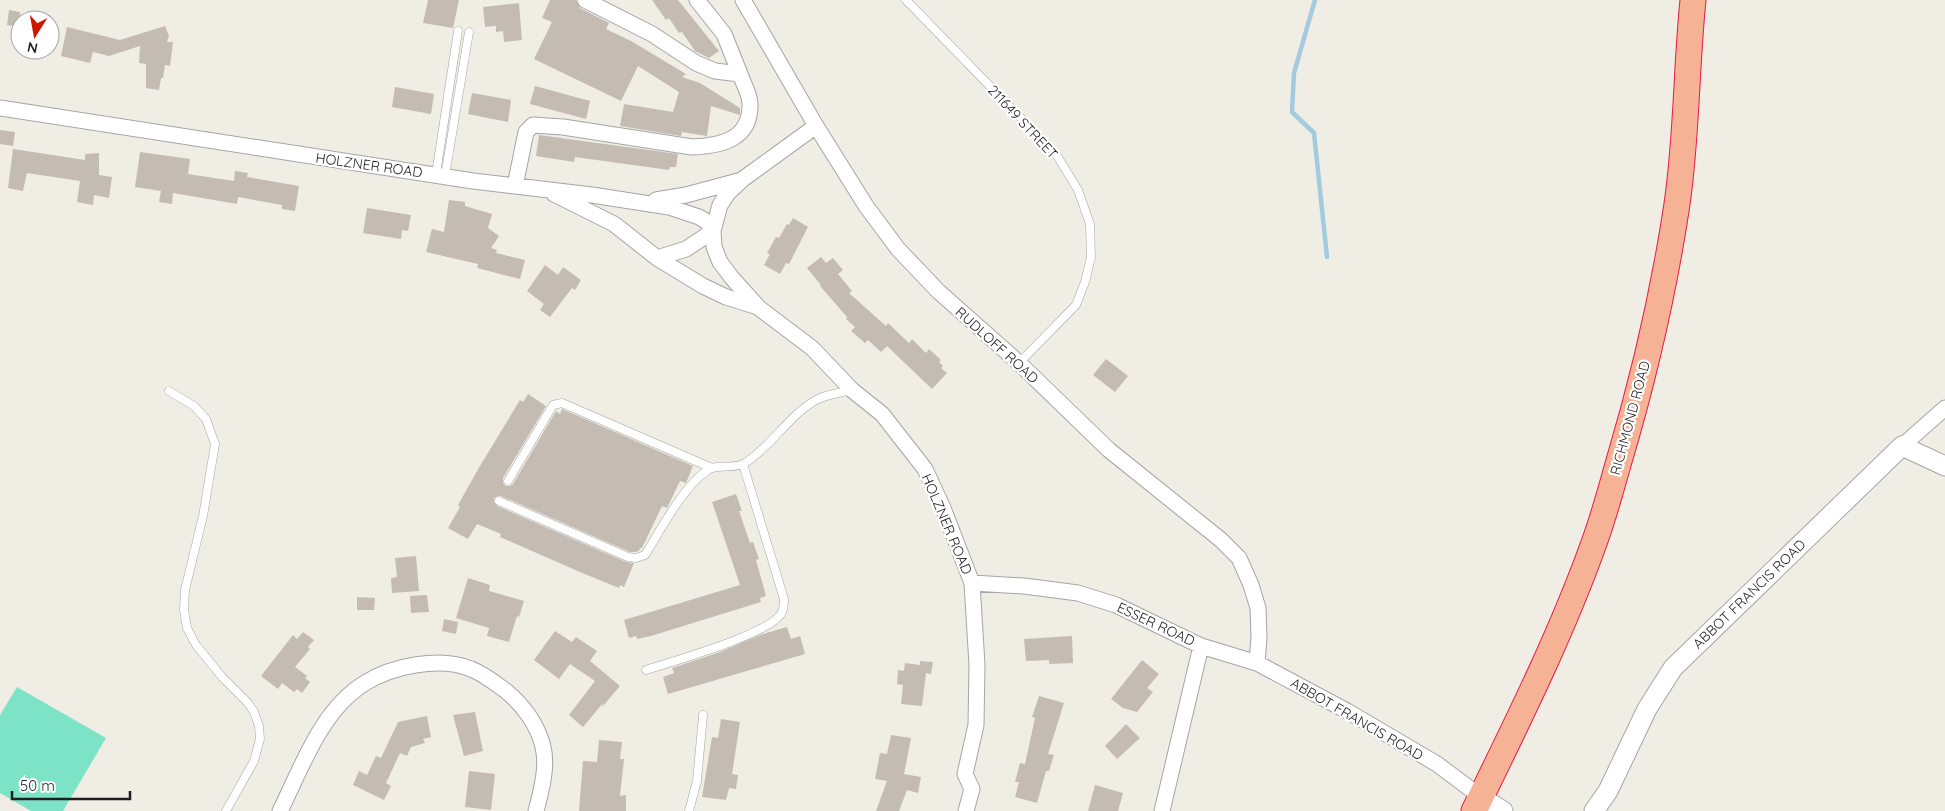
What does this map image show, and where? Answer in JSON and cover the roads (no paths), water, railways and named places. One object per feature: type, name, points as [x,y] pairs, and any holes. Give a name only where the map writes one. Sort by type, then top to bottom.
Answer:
[{"type":"highway","name":"RICHMOND ROAD","points":[[1477,804],[1558,634],[1594,542],[1634,411],[1651,343],[1677,204],[1683,154],[1692,0]]},
{"type":"street","points":[[585,0],[652,34],[696,63],[715,71],[740,74]]},
{"type":"street","points":[[515,186],[526,132],[533,125],[563,127],[692,147],[712,146],[730,140],[742,132],[748,117],[750,103],[724,34],[697,0]]},
{"type":"street","name":"RUDLOFF ROAD","points":[[743,0],[816,126],[866,206],[898,249],[938,290],[1019,363],[1108,450],[1209,530],[1239,558],[1251,585],[1258,608],[1259,637],[1257,663]]},
{"type":"street","name":"HOLZNER ROAD","points":[[0,108],[546,190],[614,224],[657,258],[726,297],[759,308]]},
{"type":"street","name":"HOLZNER ROAD","points":[[816,126],[743,179],[728,193],[720,205],[713,231],[714,248],[720,262],[759,308],[812,348],[852,390],[882,414],[925,469],[943,508],[972,584],[976,665],[976,725],[965,774],[972,789],[966,811]]},
{"type":"street","points":[[635,202],[668,199],[743,179]]},
{"type":"street","points":[[546,190],[669,207],[694,215],[707,222],[713,231],[686,248],[657,258]]},
{"type":"street","name":"ABBOT FRANCIS ROAD","points":[[1594,811],[1612,782],[1647,709],[1674,668],[1902,446],[1945,408]]},
{"type":"street","points":[[1902,446],[1945,466]]},
{"type":"street","name":"ESSER ROAD","points":[[972,584],[1024,586],[1078,593],[1116,605],[1201,646],[1162,811]]},
{"type":"street","name":"ABBOT FRANCIS ROAD","points":[[1201,646],[1257,663],[1347,711],[1429,759],[1477,804],[1503,811]]},
{"type":"street","points":[[280,811],[314,742],[338,704],[364,683],[390,670],[421,664],[470,668],[493,681],[515,698],[531,719],[544,748],[544,781],[536,811]]},
{"type":"lane","name":"211649 STREET","points":[[906,0],[1056,154],[1078,190],[1090,224],[1091,257],[1085,282],[1076,305],[1019,363]]},
{"type":"lane","points":[[440,175],[458,31]]},
{"type":"lane","points":[[440,175],[469,32]]},
{"type":"lane","points":[[508,481],[556,404],[565,404],[712,468],[743,464],[785,427],[798,412],[817,399],[852,390]]},
{"type":"lane","points":[[169,391],[194,406],[206,419],[215,444],[203,516],[185,590],[184,610],[187,628],[201,651],[222,677],[248,703],[254,712],[259,726],[260,739],[254,761],[226,811]]},
{"type":"lane","points":[[646,670],[746,636],[765,626],[780,614],[784,606],[784,599],[743,464]]},
{"type":"lane","points":[[499,500],[628,557],[636,558],[644,556],[692,484],[712,468]]},
{"type":"lane","points":[[689,811],[696,781],[703,715]]},
{"type":"waterway","points":[[1315,0],[1294,73],[1292,112],[1314,133],[1327,257]]}]
